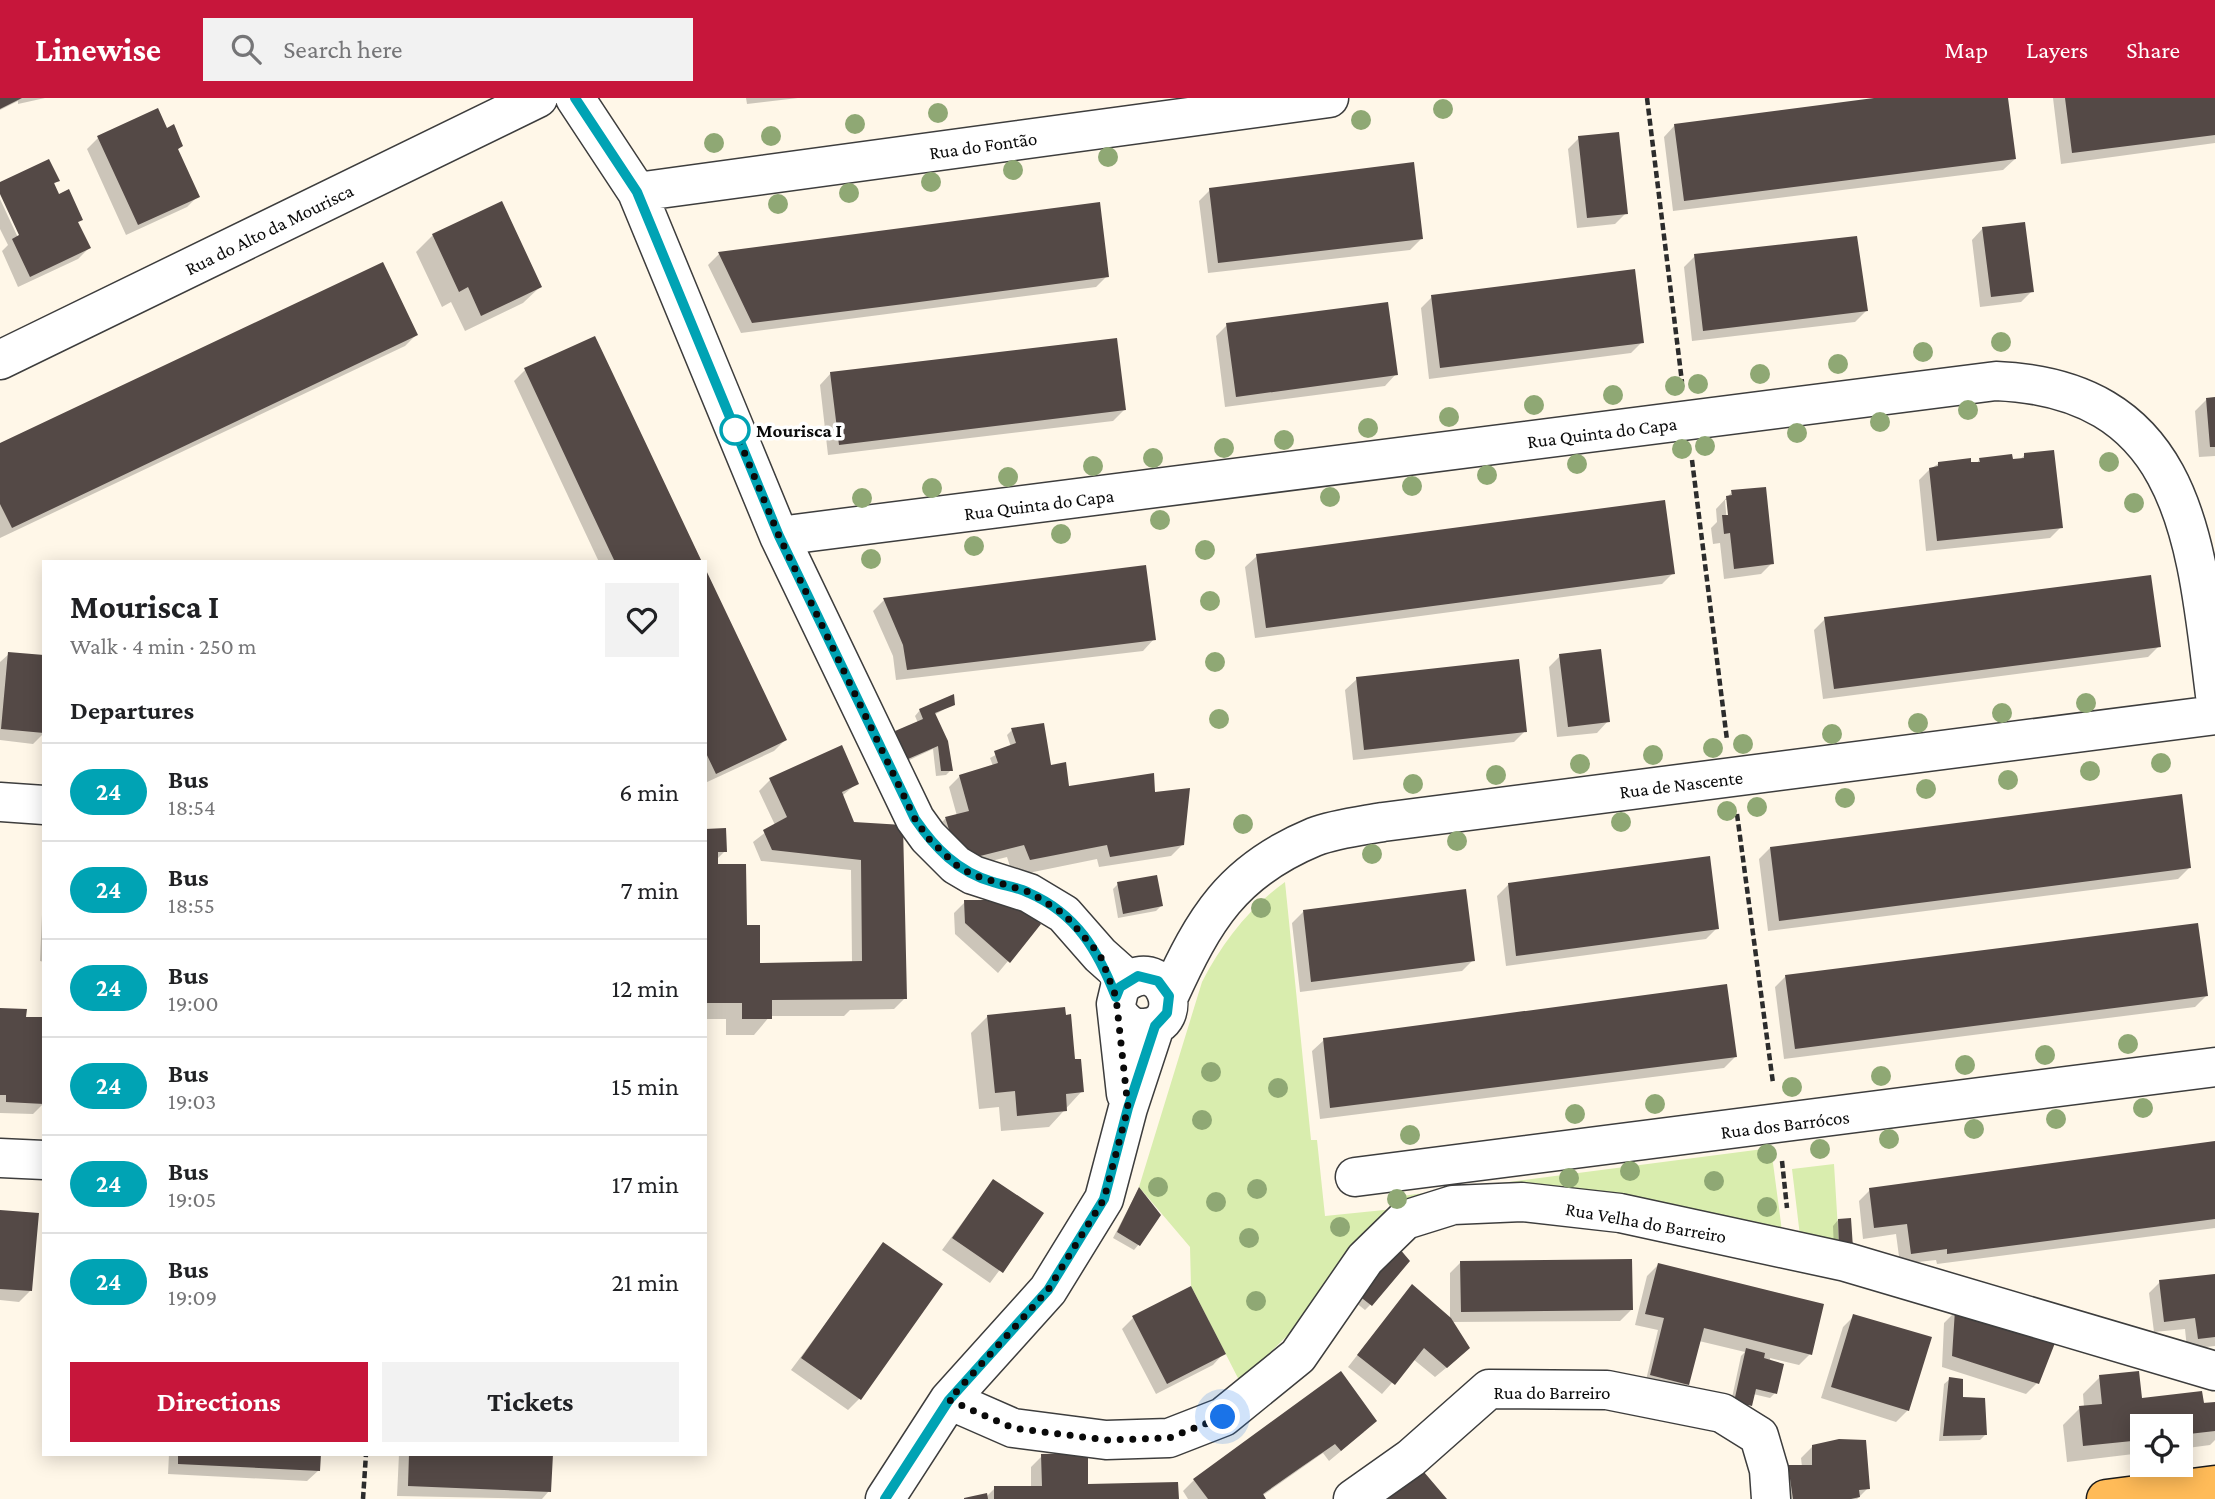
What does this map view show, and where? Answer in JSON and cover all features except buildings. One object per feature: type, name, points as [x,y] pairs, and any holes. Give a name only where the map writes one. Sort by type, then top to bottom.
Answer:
[{"type":"main road","points":[[2106,1499],[2215,1485]]},
{"type":"street","name":"Rua do Alto da Mourisca","points":[[0,360],[538,98]]},
{"type":"street","points":[[575,98],[637,192],[779,536],[915,819],[928,838],[956,865],[973,875],[1029,892],[1064,914],[1139,998],[1128,1108],[1104,1199],[1048,1290],[949,1400],[885,1499]]},
{"type":"street","name":"Rua do Fontão","points":[[637,192],[1329,98]]},
{"type":"street","name":"Rua Quinta do Capa","points":[[779,536],[1996,381],[2028,382],[2063,392],[2099,407],[2128,428],[2151,453],[2172,483],[2186,517],[2209,603],[2215,695]]},
{"type":"street","name":"Rua de Nascente","points":[[1139,998],[1192,946],[1222,899],[1269,860],[1316,836],[1383,822],[2215,715]]},
{"type":"street","points":[[0,802],[42,805]]},
{"type":"street","name":"Rua dos Barrócos","points":[[1355,1177],[2215,1067]]},
{"type":"street","points":[[0,1158],[42,1160]]},
{"type":"street","name":"Rua Velha do Barreiro","points":[[949,1400],[1013,1428],[1106,1440],[1169,1438],[1223,1417],[1298,1356],[1365,1259],[1405,1220],[1453,1205],[1522,1202],[1620,1213],[1846,1262],[2215,1371]]},
{"type":"street","name":"Rua do Barreiro","points":[[1353,1499],[1410,1458],[1489,1388],[1606,1390],[1722,1413],[1759,1436],[1769,1470],[1771,1499]]},
{"type":"path","points":[[1647,98],[1682,380]]},
{"type":"path","points":[[1691,457],[1727,742]]},
{"type":"path","points":[[1739,824],[1772,1080]]},
{"type":"path","points":[[1783,1166],[1788,1213]]},
{"type":"path","points":[[363,1499],[366,1456]]},
{"type":"green space","points":[[1285,882],[1311,1140],[1317,1140],[1325,1216],[1394,1209],[1394,1197],[1771,1148],[1782,1231],[1529,1190],[1338,1265],[1291,1332],[1240,1382],[1191,1286],[1190,1247],[1139,1187],[1202,982],[1238,927],[1260,903]]},
{"type":"green space","points":[[1834,1164],[1839,1246],[1800,1236],[1792,1169]]},
{"type":"bus line","name":"24","points":[[575,98],[637,192],[779,536],[915,819],[928,838],[956,865],[973,875],[1029,892],[1064,914],[1100,955],[1116,997],[1120,987],[1138,976],[1149,976],[1158,981],[1169,996],[1167,1013],[1155,1026],[1128,1108],[1104,1199],[1048,1290],[949,1400],[885,1499]]},
{"type":"place","name":"Mourisca I","points":[[735,430]]},
{"type":"route","points":[[735,430],[779,536],[915,819],[928,838],[956,865],[973,875],[1029,892],[1064,914],[1100,955],[1116,997],[1128,1108],[1104,1199],[1048,1290],[949,1400],[1013,1428],[1106,1440],[1169,1438],[1223,1417]]}]
